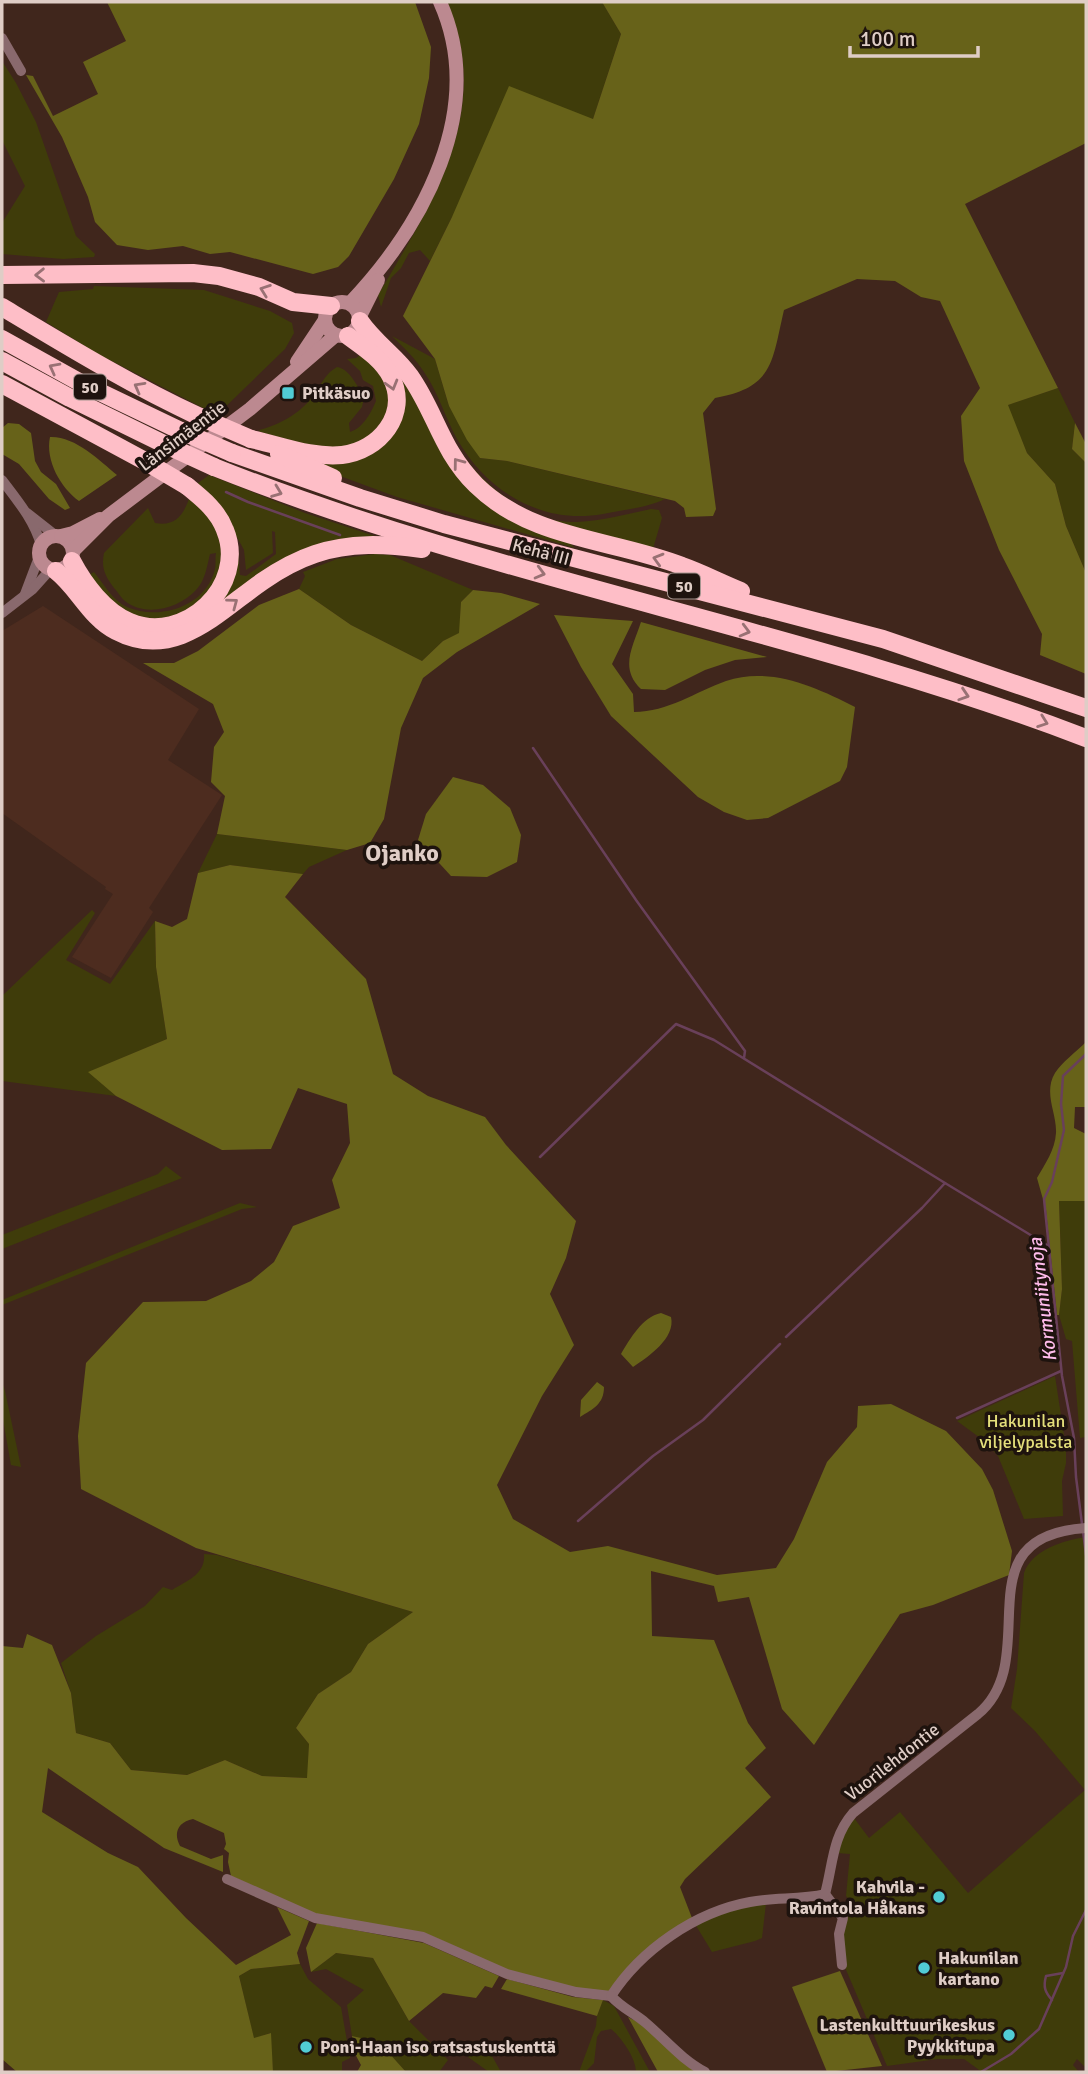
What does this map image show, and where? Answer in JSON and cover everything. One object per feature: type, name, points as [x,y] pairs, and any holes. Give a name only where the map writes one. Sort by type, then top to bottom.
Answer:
[{"type":"highway","points":[[2,275],[193,273],[219,276],[259,287],[328,313]]},
{"type":"highway","points":[[2,307],[156,397],[354,486],[445,517],[485,534]]},
{"type":"highway","points":[[251,439],[332,456],[357,452],[384,435],[396,406],[394,386],[385,367],[351,327]]},
{"type":"highway","points":[[351,327],[372,338],[399,362],[411,376],[436,428],[457,463],[477,485],[513,513],[540,526],[682,565],[720,583],[831,616],[883,639]]},
{"type":"highway","name":"Kehä III","points":[[2,339],[106,396],[181,431],[232,453],[360,498],[444,524],[883,639],[1086,708]]},
{"type":"highway","name":"Kehä III","points":[[2,361],[70,398],[214,467],[342,515],[890,672],[1086,738]]},
{"type":"highway","points":[[2,384],[187,486],[204,500],[220,520],[228,538],[229,550],[228,568],[222,586],[212,601],[192,617],[176,624],[158,627],[129,622],[109,610],[73,556]]},
{"type":"highway","points":[[53,570],[71,584],[103,623],[138,639],[163,640],[200,627],[272,575],[318,553],[360,545],[380,545],[474,555]]},
{"type":"main road","name":"Länsimäentie","points":[[350,303],[408,230],[431,185],[449,140],[455,107],[456,71],[449,28],[440,2]]},
{"type":"main road","name":"Länsimäentie","points":[[73,556],[108,516],[351,327],[386,260]]},
{"type":"main road","points":[[341,301],[350,303],[355,307],[351,327],[328,329],[328,313],[341,301]]},
{"type":"main road","name":"Länsimäentie","points":[[278,384],[310,344],[328,313]]},
{"type":"main road","name":"Länsimäentie","points":[[58,536],[73,533],[108,516]]},
{"type":"main road","points":[[58,536],[70,541],[73,556],[68,566],[53,570],[45,566],[40,551],[49,537],[58,536]]},
{"type":"street","points":[[2,38],[20,71]]},
{"type":"street","points":[[2,480],[27,513],[58,536]]},
{"type":"street","points":[[25,594],[40,551],[27,513]]},
{"type":"street","points":[[2,612],[53,570]]},
{"type":"street","name":"Vuorilehdontie","points":[[825,1894],[835,1841],[846,1820],[978,1714],[994,1697],[1002,1679],[1013,1577],[1020,1557],[1032,1543],[1041,1538],[1070,1529],[1086,1528]]},
{"type":"street","points":[[227,1879],[315,1919],[423,1937],[507,1974],[576,1992],[611,1996],[619,2007],[644,2021],[684,2059],[705,2072]]},
{"type":"street","points":[[611,1996],[620,1982],[647,1955],[693,1922],[749,1902],[825,1894],[843,1918],[839,1934],[842,1965]]},
{"type":"shaded area","points":[[107,2],[415,2],[431,47],[429,78],[419,124],[394,179],[349,256],[338,267],[313,274],[230,252],[210,254],[183,246],[148,250],[117,245],[95,222],[88,197],[62,137],[26,75],[33,76],[53,116],[98,94],[83,62],[126,41]]},
{"type":"shaded area","points":[[602,2],[1086,2],[1086,143],[965,204],[1058,388],[1008,405],[1027,453],[1055,484],[1066,526],[1086,573],[1086,674],[1040,655],[1042,634],[999,550],[964,461],[961,416],[980,388],[940,301],[921,297],[895,281],[857,279],[784,310],[772,358],[760,379],[749,387],[715,398],[703,413],[716,509],[713,516],[686,517],[684,508],[675,501],[507,461],[480,458],[467,440],[449,406],[435,359],[403,316],[452,217],[509,86],[593,119],[621,34]]},
{"type":"shaded area","points":[[8,423],[19,424],[31,433],[35,461],[41,472],[56,484],[70,508],[65,510],[49,499],[19,464],[2,454],[2,428]]},
{"type":"shaded area","points":[[1075,423],[1086,444],[1086,463],[1072,449]]},
{"type":"shaded area","points":[[50,437],[68,440],[77,445],[117,475],[79,501],[66,489],[56,473],[50,455]]},
{"type":"shaded area","points":[[299,589],[351,625],[422,661],[443,641],[459,633],[461,602],[473,590],[501,593],[540,604],[457,652],[423,678],[401,728],[384,819],[370,843],[347,850],[217,834],[225,796],[211,782],[214,747],[224,732],[213,704],[143,663],[174,663],[198,651],[259,605]]},
{"type":"shaded area","points":[[43,606],[199,709],[168,760],[222,795],[149,908],[153,912],[111,978],[72,957],[113,894],[2,813],[2,631]]},
{"type":"shaded area","points":[[554,615],[633,621],[612,664],[633,694],[634,712],[670,705],[726,681],[759,676],[776,677],[809,686],[855,707],[847,767],[840,781],[768,818],[747,820],[724,812],[698,797],[611,716]]},
{"type":"shaded area","points":[[641,622],[767,657],[735,660],[705,670],[665,690],[641,689],[634,681],[629,665]]},
{"type":"shaded area","points":[[453,777],[483,785],[510,808],[521,835],[517,862],[487,877],[451,876],[418,840],[426,814]]},
{"type":"shaded area","points":[[230,865],[303,874],[285,897],[366,979],[393,1074],[428,1096],[485,1117],[506,1145],[576,1221],[566,1258],[550,1294],[574,1345],[542,1396],[497,1485],[513,1519],[570,1552],[608,1546],[717,1575],[776,1568],[794,1539],[827,1462],[857,1427],[858,1406],[891,1404],[946,1431],[982,1469],[993,1490],[1012,1551],[1009,1575],[933,1605],[900,1614],[814,1745],[782,1709],[749,1597],[718,1602],[714,1586],[651,1571],[652,1636],[714,1640],[748,1723],[766,1748],[745,1768],[771,1797],[685,1879],[680,1887],[692,1918],[609,1993],[576,1988],[507,1970],[427,1934],[315,1914],[231,1876],[229,1853],[224,1849],[224,1833],[193,1819],[180,1825],[177,1833],[180,1846],[211,1859],[223,1855],[223,1872],[164,1848],[48,1768],[42,1812],[108,1853],[138,1867],[186,1918],[236,1965],[291,1935],[277,1907],[309,1921],[297,1953],[300,1964],[251,1969],[239,1976],[254,2038],[271,2033],[273,2072],[17,2072],[2,2059],[2,1646],[23,1648],[27,1634],[52,1645],[71,1693],[76,1733],[110,1743],[131,1770],[187,1775],[225,1760],[262,1776],[307,1778],[309,1744],[296,1728],[318,1694],[351,1672],[368,1644],[413,1612],[196,1548],[81,1489],[78,1436],[86,1363],[143,1302],[206,1301],[251,1281],[274,1262],[293,1226],[340,1208],[332,1180],[350,1143],[347,1104],[298,1088],[271,1149],[222,1150],[116,1096],[88,1072],[167,1039],[156,967],[155,921],[172,927],[187,919],[198,873]]},
{"type":"shaded area","points":[[1086,1042],[1086,1107],[1075,1107],[1074,1128],[1086,1134],[1086,1201],[1059,1201],[1062,1289],[1057,1315],[1046,1210],[1037,1178],[1049,1157],[1056,1133],[1050,1096],[1052,1080],[1061,1065]]},
{"type":"shaded area","points":[[661,1313],[671,1317],[669,1332],[660,1346],[633,1367],[621,1354],[642,1324]]},
{"type":"shaded area","points":[[597,1382],[604,1387],[602,1398],[580,1417],[581,1400]]},
{"type":"shaded area","points":[[317,1923],[424,1943],[499,1976],[492,1988],[485,1986],[476,1998],[443,1993],[409,2021],[373,1958],[336,1953],[311,1972],[306,1948]]},
{"type":"shaded area","points":[[840,1971],[882,2066],[827,2072],[792,1987]]},
{"type":"shaded area","points":[[507,1979],[573,1997],[603,2000],[597,2016],[501,1989]]},
{"type":"shaded area","points":[[628,2017],[647,2029],[696,2072],[658,2072]]},
{"type":"shaded area","points":[[352,2036],[379,2042],[406,2072],[357,2072],[361,2065],[354,2052]]},
{"type":"green space","points":[[446,2],[602,2],[621,34],[593,119],[452,217],[430,261],[420,250],[409,253],[401,268],[391,278],[381,307],[378,295],[436,191],[460,118],[464,80],[460,42]]},
{"type":"green space","points":[[2,61],[36,122],[76,236],[95,254],[94,257],[63,259],[2,254],[2,223],[25,186],[2,140]]},
{"type":"green space","points":[[94,286],[204,290],[270,311],[292,323],[294,333],[285,349],[217,415],[96,353],[46,322],[59,292],[93,289]]},
{"type":"green space","points":[[392,336],[435,359],[449,406],[480,458],[507,461],[665,499],[650,505],[580,516],[538,509],[518,500],[500,489],[469,458],[421,367]]},
{"type":"green space","points":[[362,354],[380,374],[390,399],[388,416],[367,442],[327,450],[260,432],[259,430],[275,425],[298,412],[337,367],[349,374],[364,397],[362,407],[349,423],[350,432],[363,424],[376,401],[373,386],[363,380],[360,371],[347,359]]},
{"type":"green space","points":[[395,374],[405,376],[455,470],[566,539],[575,548],[397,497],[321,469],[302,456],[382,442]]},
{"type":"green space","points":[[1058,388],[1075,423],[1072,449],[1086,463],[1086,573],[1066,526],[1055,484],[1027,453],[1007,405]]},
{"type":"green space","points":[[457,449],[495,489],[525,510],[541,517],[577,522],[651,509],[659,510],[662,518],[652,552],[538,520],[482,483]]},
{"type":"green space","points":[[209,475],[305,513],[384,539],[336,544],[211,615],[160,637],[106,613],[186,625],[233,559],[194,486]],"holes":[[[272,531],[275,532],[276,554],[246,576],[240,575],[237,537],[244,550],[246,570],[273,553]]]},
{"type":"green space","points":[[190,496],[210,515],[223,544],[220,576],[200,605],[169,620],[128,616],[110,604],[87,576],[94,572],[113,596],[127,607],[153,612],[180,608],[202,593],[210,582],[215,569],[216,553],[210,554],[202,582],[189,596],[162,609],[143,609],[124,600],[108,580],[103,568],[104,553],[148,508],[155,523],[168,523],[182,514]]},
{"type":"green space","points":[[375,554],[390,555],[473,590],[461,602],[460,633],[443,641],[422,661],[351,625],[299,589],[305,576],[303,572],[337,559]]},
{"type":"green space","points":[[217,834],[347,850],[309,867],[303,874],[230,865],[198,873]]},
{"type":"green space","points":[[92,910],[95,913],[66,960],[110,984],[155,921],[156,967],[167,1039],[89,1072],[116,1096],[2,1081],[2,996]]},
{"type":"green space","points":[[166,1166],[182,1178],[2,1249],[2,1235],[158,1174]]},
{"type":"green space","points":[[1059,1200],[1086,1201],[1086,1437],[1080,1438],[1072,1341],[1066,1339],[1059,1315],[1062,1289]]},
{"type":"green space","points":[[240,1203],[257,1207],[242,1209],[2,1305],[2,1300]]},
{"type":"green space","name":"Hakunilan viljelypalsta","points":[[1055,1376],[1066,1448],[1062,1481],[1063,1516],[1024,1519],[998,1456],[983,1440],[957,1421]]},
{"type":"green space","points":[[2,1381],[21,1467],[11,1465],[2,1414]]},
{"type":"green space","points":[[1086,1537],[1086,2068],[1077,2059],[1073,2065],[1079,2072],[982,2072],[964,2059],[938,2059],[887,2066],[844,1965],[843,1912],[853,1905],[846,1896],[850,1854],[837,1853],[839,1841],[854,1818],[869,1838],[900,1812],[968,1893],[1085,1790],[1035,1731],[1011,1708],[1017,1669],[1024,1573],[1041,1552]]},
{"type":"green space","points":[[204,1554],[217,1555],[413,1612],[368,1644],[351,1672],[318,1694],[296,1728],[309,1744],[308,1778],[262,1776],[225,1760],[187,1775],[131,1770],[110,1743],[76,1733],[71,1693],[61,1663],[96,1636],[145,1606],[163,1587],[172,1590],[189,1580],[202,1567]]},
{"type":"green space","points":[[766,1903],[762,1938],[755,1941],[712,1952],[695,1924],[733,1908]]},
{"type":"green space","points":[[336,1953],[373,1958],[409,2021],[448,2060],[439,2072],[406,2072],[379,2043],[352,2036],[347,2005],[364,1990],[326,1969],[311,1972]]},
{"type":"green space","points":[[300,1964],[308,1979],[341,2007],[350,2058],[342,2062],[342,2072],[273,2072],[270,2033],[254,2039],[239,1976],[251,1969]]},
{"type":"green space","points":[[603,2000],[614,2006],[650,2072],[636,2072],[634,2060],[611,2029],[601,2031],[597,2037],[594,2063],[585,2072],[579,2072]]},
{"type":"green space","points":[[483,2040],[501,2072],[489,2072],[468,2057]]},
{"type":"waterway","points":[[226,492],[340,535]]},
{"type":"waterway","points":[[533,748],[636,900],[745,1051],[744,1058]]},
{"type":"waterway","points":[[540,1157],[676,1024],[714,1040],[945,1183]]},
{"type":"waterway","name":"Kormuniitynoja","points":[[1082,1524],[1074,1438],[1062,1376],[1044,1199],[1052,1182],[1064,1130],[1061,1104],[1063,1076],[1086,1054]]},
{"type":"waterway","points":[[786,1337],[945,1183],[1047,1245]]},
{"type":"waterway","points":[[578,1521],[653,1456],[703,1420],[780,1344]]},
{"type":"waterway","points":[[957,1418],[1061,1371]]},
{"type":"waterway","name":"Kormuniitynoja","points":[[1083,1531],[1086,1555]]},
{"type":"waterway","name":"Kormuniitynoja","points":[[981,2072],[1011,2054],[1039,2029],[1066,1967],[1073,1936],[1086,1910]]},
{"type":"waterway","points":[[1052,2000],[1045,1989],[1046,1976],[1063,1973]]},
{"type":"place","name":"Pitkäsuo","points":[[288,393]]},
{"type":"place","name":"Kahvila - Ravintola Håkans","points":[[939,1897]]},
{"type":"place","name":"Hakunilan kartano","points":[[924,1968]]},
{"type":"place","name":"Lastenkulttuurikeskus Pyykkitupa","points":[[1009,2035]]},
{"type":"place","name":"Poni-Haan iso ratsastuskenttä","points":[[306,2047]]},
{"type":"district","name":"Ojanko","points":[[402,853]]}]
